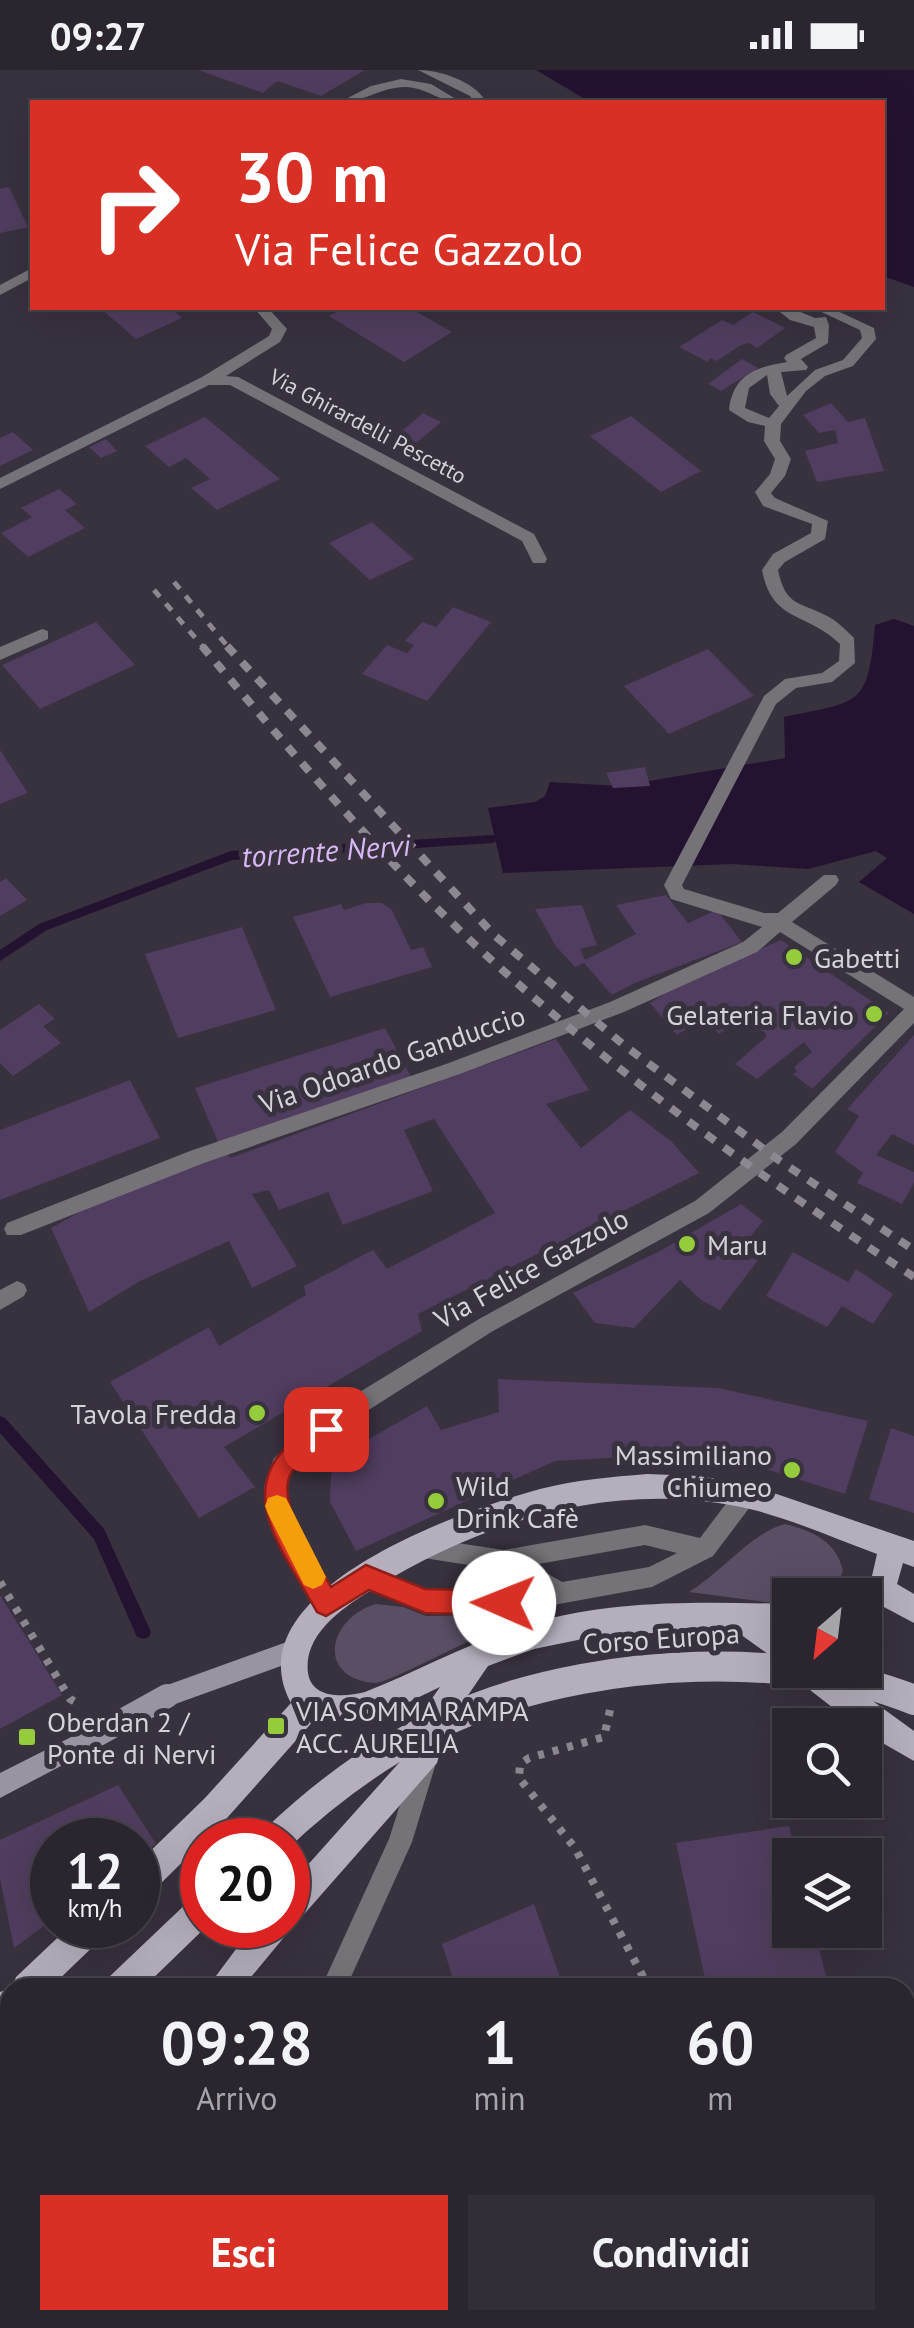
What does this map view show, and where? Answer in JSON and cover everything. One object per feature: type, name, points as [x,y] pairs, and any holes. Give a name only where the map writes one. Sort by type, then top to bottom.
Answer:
[{"type":"main road","points":[[307,1706],[294,1685],[292,1661],[281,1654],[326,1604],[366,1577],[483,1521],[571,1493],[667,1487],[745,1496],[809,1513],[902,1550],[882,1584]]},
{"type":"main road","points":[[882,1600],[914,1610]]},
{"type":"main road","points":[[307,1706],[352,1709],[537,1635],[672,1614],[772,1617]]},
{"type":"main road","points":[[738,1616],[772,1642]]},
{"type":"main road","points":[[310,1885],[427,1753],[436,1717],[460,1679],[483,1654]]},
{"type":"main road","name":"Corso Europa","points":[[298,1818],[387,1752],[478,1706],[573,1680],[741,1664],[875,1684],[914,1700]]},
{"type":"main road","points":[[831,1688],[884,1730],[914,1747]]},
{"type":"main road","points":[[160,1863],[216,1808],[307,1706]]},
{"type":"main road","points":[[131,1978],[180,1931]]},
{"type":"main road","points":[[37,1978],[69,1948]]},
{"type":"main road","points":[[230,1978],[255,1948]]},
{"type":"street","points":[[424,70],[475,94],[478,100]]},
{"type":"street","points":[[351,100],[384,85],[406,82],[433,87],[451,100]]},
{"type":"street","points":[[0,291],[30,273]]},
{"type":"street","points":[[0,484],[206,381],[274,339],[280,330],[263,310]]},
{"type":"street","points":[[780,925],[677,894],[672,884],[770,700],[792,684],[826,678],[848,663],[848,642],[828,624],[790,610],[772,591],[770,570],[779,558],[818,535],[820,521],[769,502],[762,492],[777,476],[783,459],[772,441],[774,423],[801,388],[820,373],[848,364],[868,339],[868,328],[822,323],[785,310]]},
{"type":"street","points":[[822,323],[858,352]]},
{"type":"street","points":[[796,365],[791,358],[822,323]]},
{"type":"street","points":[[774,423],[753,419],[737,410],[737,393],[745,381],[772,369],[796,365],[820,373]]},
{"type":"street","points":[[772,369],[777,394],[787,406]]},
{"type":"street","name":"Via Ghirardelli Pescetto","points":[[206,381],[233,380],[320,426],[528,538],[539,558]]},
{"type":"street","points":[[0,654],[42,635]]},
{"type":"street","name":"Via Odoardo Ganduccio","points":[[14,1230],[196,1157],[453,1069],[617,1007],[750,947],[830,880]]},
{"type":"street","points":[[695,886],[743,901],[914,1009]]},
{"type":"street","name":"Via Felice Gazzolo","points":[[326,1604],[278,1514],[275,1487],[282,1465],[348,1411],[486,1325],[702,1207],[788,1138],[914,1009]]},
{"type":"street","points":[[366,1577],[425,1601],[504,1603],[652,1577],[704,1549],[745,1496]]},
{"type":"street","points":[[424,1548],[504,1560],[645,1535],[704,1549]]},
{"type":"street","points":[[504,1560],[559,1593]]},
{"type":"street","points":[[0,1786],[167,1696],[281,1654]]},
{"type":"street","points":[[338,1978],[400,1842],[427,1753]]},
{"type":"path","points":[[0,1582],[70,1699],[86,1708]]},
{"type":"path","points":[[609,1700],[610,1719],[604,1737],[529,1758],[520,1764],[519,1778],[575,1848],[643,1978]]},
{"type":"shaded area","points":[[536,70],[914,70],[914,287],[885,277],[885,100],[587,100]]},
{"type":"shaded area","points":[[894,619],[914,626],[914,914],[859,882],[887,858],[876,851],[808,869],[732,864],[503,873],[488,808],[535,802],[545,796],[550,782],[619,786],[785,758],[784,717],[829,708],[855,696],[869,672],[875,625]]},
{"type":"shaded area","points":[[785,1524],[814,1534],[835,1552],[843,1571],[840,1578],[772,1578],[772,1603],[689,1592],[748,1544]]},
{"type":"shaded area","points":[[376,1604],[403,1607],[426,1616],[506,1615],[508,1622],[375,1683],[343,1671],[335,1647],[347,1622]]},
{"type":"building","points":[[198,70],[365,70],[321,96],[277,81],[263,93]]},
{"type":"building","points":[[9,187],[28,227],[0,233],[0,189]]},
{"type":"building","points":[[102,310],[172,310],[182,318],[136,339]]},
{"type":"building","points":[[341,310],[414,310],[452,332],[404,362],[329,316]]},
{"type":"building","points":[[753,312],[785,328],[757,348],[749,343],[741,345],[717,361],[710,358],[708,362],[679,347],[722,320],[733,325]]},
{"type":"building","points":[[742,359],[758,368],[721,391],[708,384]]},
{"type":"building","points":[[831,403],[848,422],[865,418],[884,471],[817,482],[805,451],[838,443],[835,430],[819,433],[803,415]]},
{"type":"building","points":[[423,413],[441,422],[408,450],[390,441]]},
{"type":"building","points":[[631,416],[701,471],[661,492],[590,436]]},
{"type":"building","points":[[205,417],[280,479],[217,510],[191,488],[210,479],[186,458],[169,467],[145,446]]},
{"type":"building","points":[[13,432],[33,450],[0,466],[0,438]]},
{"type":"building","points":[[106,439],[117,451],[101,458],[89,447]]},
{"type":"building","points":[[59,489],[77,504],[65,510],[85,528],[28,557],[1,533],[32,517],[21,508]]},
{"type":"building","points":[[372,522],[414,559],[370,580],[329,543]]},
{"type":"building","points":[[453,607],[491,622],[427,701],[362,674],[387,645],[407,653],[414,645],[405,641],[422,622],[436,627]]},
{"type":"building","points":[[96,622],[135,665],[40,709],[2,665]]},
{"type":"building","points":[[708,649],[754,696],[669,734],[624,686]]},
{"type":"building","points":[[0,750],[28,793],[0,804]]},
{"type":"building","points":[[645,767],[650,786],[613,788],[606,773]]},
{"type":"building","points":[[6,878],[27,900],[0,916],[0,882]]},
{"type":"building","points":[[666,895],[688,923],[717,910],[742,942],[612,995],[584,963],[575,967],[555,945],[535,909],[582,905],[597,945],[580,949],[585,960],[636,934],[616,905]]},
{"type":"building","points":[[382,903],[392,910],[411,950],[423,947],[432,967],[330,997],[293,917],[341,904],[344,910]]},
{"type":"building","points":[[242,927],[276,1010],[178,1038],[145,954]]},
{"type":"building","points":[[781,940],[889,1013],[812,1089],[793,1074],[797,1072],[794,1067],[812,1052],[804,1042],[757,1079],[735,1064],[766,1037],[765,1033],[743,1018],[719,1034],[703,1018],[677,1035],[650,1003],[676,986]]},
{"type":"building","points":[[39,1004],[55,1019],[43,1026],[61,1043],[13,1076],[0,1063],[0,1030]]},
{"type":"building","points":[[385,1028],[412,1079],[218,1142],[195,1088]]},
{"type":"building","points":[[914,1035],[914,1145],[892,1134],[876,1155],[914,1172],[914,1183],[902,1204],[857,1183],[863,1173],[835,1152],[859,1116],[847,1109]]},
{"type":"building","points":[[556,1039],[589,1090],[546,1104],[581,1148],[630,1110],[672,1142],[699,1173],[418,1314],[422,1331],[224,1447],[255,1487],[199,1518],[110,1382],[209,1327],[219,1346],[306,1295],[304,1286],[373,1250],[387,1269],[495,1213],[434,1119],[404,1130],[433,1191],[343,1225],[328,1192],[279,1210],[269,1190],[252,1194],[297,1266],[252,1288],[229,1241],[140,1281],[89,1312],[51,1228],[87,1208],[226,1154],[230,1158]]},
{"type":"building","points":[[130,1080],[160,1138],[0,1200],[0,1130]]},
{"type":"building","points":[[741,1204],[763,1221],[742,1247],[762,1255],[720,1310],[701,1300],[680,1280],[634,1328],[595,1323],[573,1293],[660,1251]]},
{"type":"building","points":[[793,1252],[848,1282],[856,1269],[893,1294],[873,1324],[842,1306],[827,1327],[766,1296]]},
{"type":"building","points":[[498,1379],[718,1388],[868,1421],[845,1494],[712,1452],[555,1461],[356,1551],[330,1502],[331,1474],[344,1453],[427,1406],[441,1430],[499,1412]]},
{"type":"building","points":[[891,1428],[914,1436],[914,1513],[869,1499]]},
{"type":"building","points":[[0,1595],[62,1695],[0,1729]]},
{"type":"building","points":[[118,1785],[139,1818],[47,1818]]},
{"type":"building","points":[[30,1826],[30,1936],[14,1948],[0,1878],[0,1840]]},
{"type":"building","points":[[789,1826],[792,1838],[772,1838],[772,1948],[819,1948],[826,1978],[705,1978],[676,1843]]},
{"type":"building","points":[[534,1904],[560,1978],[453,1978],[442,1944]]},
{"type":"waterway","name":"torrente Nervi","points":[[0,956],[43,927],[231,856],[493,839]]},
{"type":"waterway","name":"torrente Nervi","points":[[0,1423],[99,1534],[143,1632]]},
{"type":"railway","points":[[174,582],[229,648]]},
{"type":"railway","points":[[154,590],[204,648]]},
{"type":"railway","points":[[202,646],[367,835],[437,908],[524,989],[686,1119],[914,1277]]},
{"type":"railway","points":[[227,646],[494,935],[625,1046],[780,1161],[914,1250]]},
{"type":"slow traffic","points":[[277,1506],[313,1577]]},
{"type":"place","name":"Gabetti","points":[[794,957]]},
{"type":"place","name":"Gelateria Flavio","points":[[874,1014]]},
{"type":"place","name":"Maru","points":[[687,1244]]},
{"type":"place","name":"Tavola Fredda","points":[[257,1413]]},
{"type":"place","name":"Massimiliano Chiumeo","points":[[792,1470]]},
{"type":"place","name":"Wild Drink Cafè","points":[[436,1501]]},
{"type":"place","name":"VIA SOMMA RAMPA ACC. AURELIA","points":[[276,1726]]},
{"type":"place","name":"Oberdan 2 / Ponte di Nervi","points":[[27,1737]]},
{"type":"route","points":[[326,1429],[282,1465],[275,1487],[278,1514],[326,1604],[366,1577],[425,1601],[504,1603]]}]
